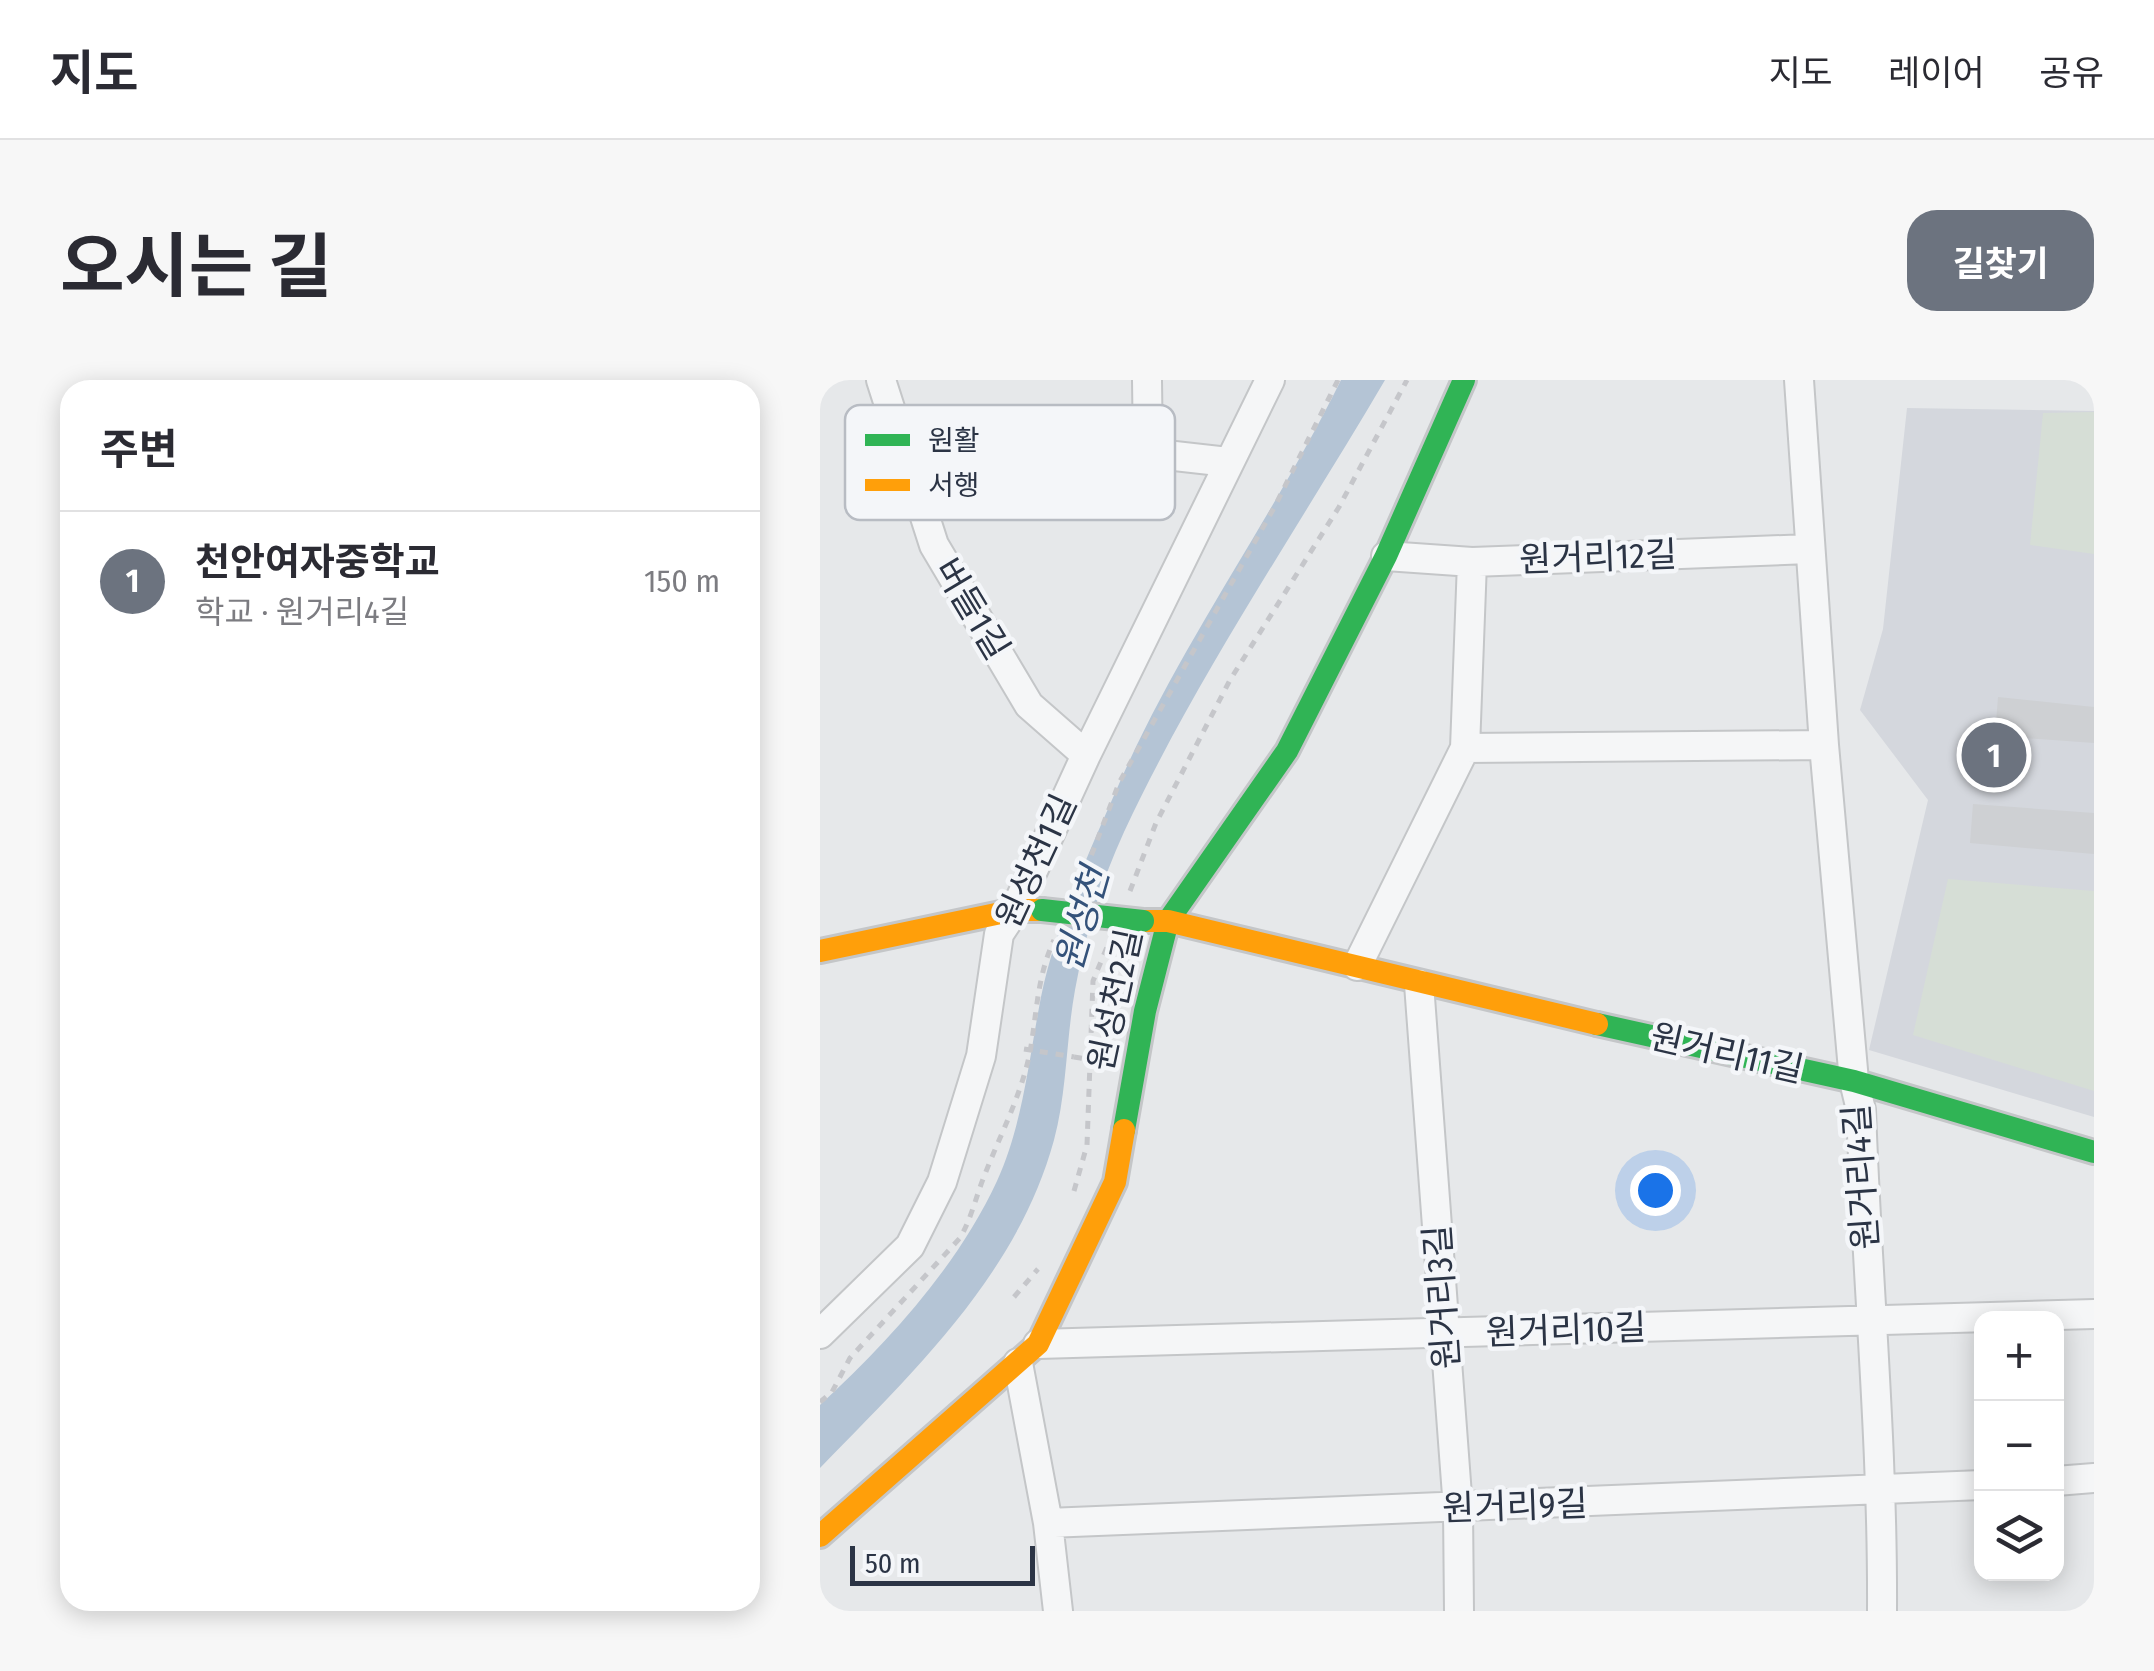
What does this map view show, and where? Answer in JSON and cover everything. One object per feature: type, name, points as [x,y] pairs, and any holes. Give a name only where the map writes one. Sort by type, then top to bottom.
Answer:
[{"type":"street","name":"버들1길","points":[[881,380],[889,405]]},
{"type":"street","name":"원성천1길","points":[[820,1334],[910,1246],[942,1182],[981,1056],[999,934],[1029,910],[1086,755],[1270,380]]},
{"type":"street","name":"원성천2길","points":[[820,1536],[1028,1354],[1114,1182],[1145,1010],[1168,920],[1287,751],[1386,556],[1464,380]]},
{"type":"street","name":"원거리4길","points":[[1799,380],[1824,744],[1854,1081],[1862,1110],[1869,1320],[1883,1490],[1882,1611]]},
{"type":"street","points":[[1175,456],[1228,462]]},
{"type":"street","name":"버들1길","points":[[926,520],[934,544],[1029,705],[1086,755]]},
{"type":"street","name":"원거리12길","points":[[1386,556],[1472,562],[1809,549]]},
{"type":"street","points":[[1357,966],[1465,748],[1472,562]]},
{"type":"street","points":[[1465,748],[1824,744]]},
{"type":"street","points":[[820,951],[1029,910]]},
{"type":"street","name":"원거리11길","points":[[1029,910],[1168,920],[1418,984],[1854,1081],[2094,1152]]},
{"type":"street","name":"원거리3길","points":[[1418,984],[1458,1509],[1459,1611]]},
{"type":"street","name":"원거리10길","points":[[1028,1354],[1445,1334],[2094,1314]]},
{"type":"street","points":[[1028,1354],[1058,1611]]},
{"type":"street","points":[[2064,1480],[2094,1478]]},
{"type":"street","name":"원거리9길","points":[[1048,1523],[1974,1485]]},
{"type":"path","points":[[1128,895],[1156,823],[1230,680],[1339,508],[1407,380]]},
{"type":"path","points":[[1072,1198],[1087,1145],[1093,981],[1113,932]]},
{"type":"path","points":[[1027,1049],[1093,1060]]},
{"type":"path","points":[[1014,1297],[1045,1260]]},
{"type":"shaded area","points":[[1907,408],[2094,411],[2094,1117],[1869,1050],[1928,800],[1860,710],[1883,629]]},
{"type":"shaded area","points":[[2094,412],[2094,554],[2030,545],[2043,413]]},
{"type":"shaded area","points":[[1948,879],[2094,891],[2094,1091],[1913,1035]]},
{"type":"water","name":"원성천","points":[[1341,380],[1385,380],[1249,603],[1124,832],[1095,909],[1079,969],[1054,1140],[1015,1235],[988,1278],[926,1357],[820,1468],[820,1405],[871,1355],[942,1273],[997,1181],[1019,1114],[1047,970],[1096,836],[1170,681]]},
{"type":"building","points":[[1998,697],[2094,707],[2094,743],[1995,736]]},
{"type":"building","points":[[1973,804],[2094,813],[2094,854],[1970,843]]},
{"type":"traffic: fast","points":[[1124,1130],[1145,1011],[1168,921],[1287,751],[1386,556],[1464,380]]},
{"type":"traffic: fast","points":[[1042,910],[1143,921]]},
{"type":"traffic: fast","points":[[1597,1024],[1854,1081],[2094,1152]]},
{"type":"traffic: slow","points":[[820,951],[1015,910],[1042,910]]},
{"type":"traffic: slow","points":[[1146,921],[1168,921],[1597,1024]]},
{"type":"traffic: slow","points":[[820,1536],[1038,1344],[1115,1182],[1124,1130]]},
{"type":"place","name":"천안여자중학교","points":[[1994,755]]}]
